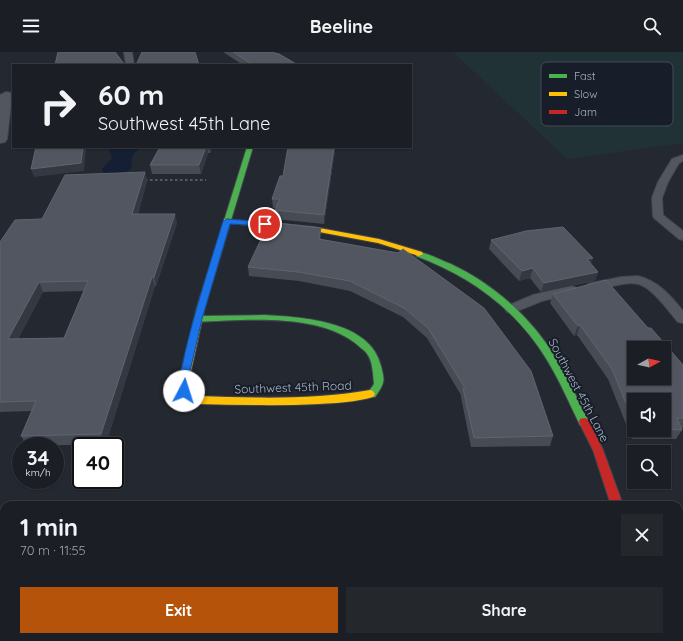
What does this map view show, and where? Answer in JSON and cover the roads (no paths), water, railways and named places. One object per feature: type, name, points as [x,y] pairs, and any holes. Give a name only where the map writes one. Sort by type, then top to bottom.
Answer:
[{"type":"street","points":[[0,139],[6,96]]},
{"type":"street","name":"Southwest 45th Road","points":[[198,319],[299,320],[326,324],[346,330],[360,340],[371,351],[377,367],[379,384],[372,394],[351,398],[271,401],[199,400],[188,397],[184,391],[184,380],[198,319],[250,148]]},
{"type":"street","name":"Southwest 45th Lane","points":[[227,221],[314,229],[379,241],[435,260],[484,287],[512,309],[539,340],[562,378],[598,450],[616,501]]},
{"type":"lane","points":[[128,52],[130,64]]},
{"type":"lane","points":[[683,158],[675,161],[663,182],[658,198],[658,216],[683,238]]},
{"type":"lane","points":[[512,309],[538,298],[573,290],[640,280],[655,289],[683,319]]},
{"type":"water","points":[[108,148],[140,148],[136,151],[133,156],[131,161],[132,168],[122,174],[114,175],[103,172],[102,169],[112,158]]}]
